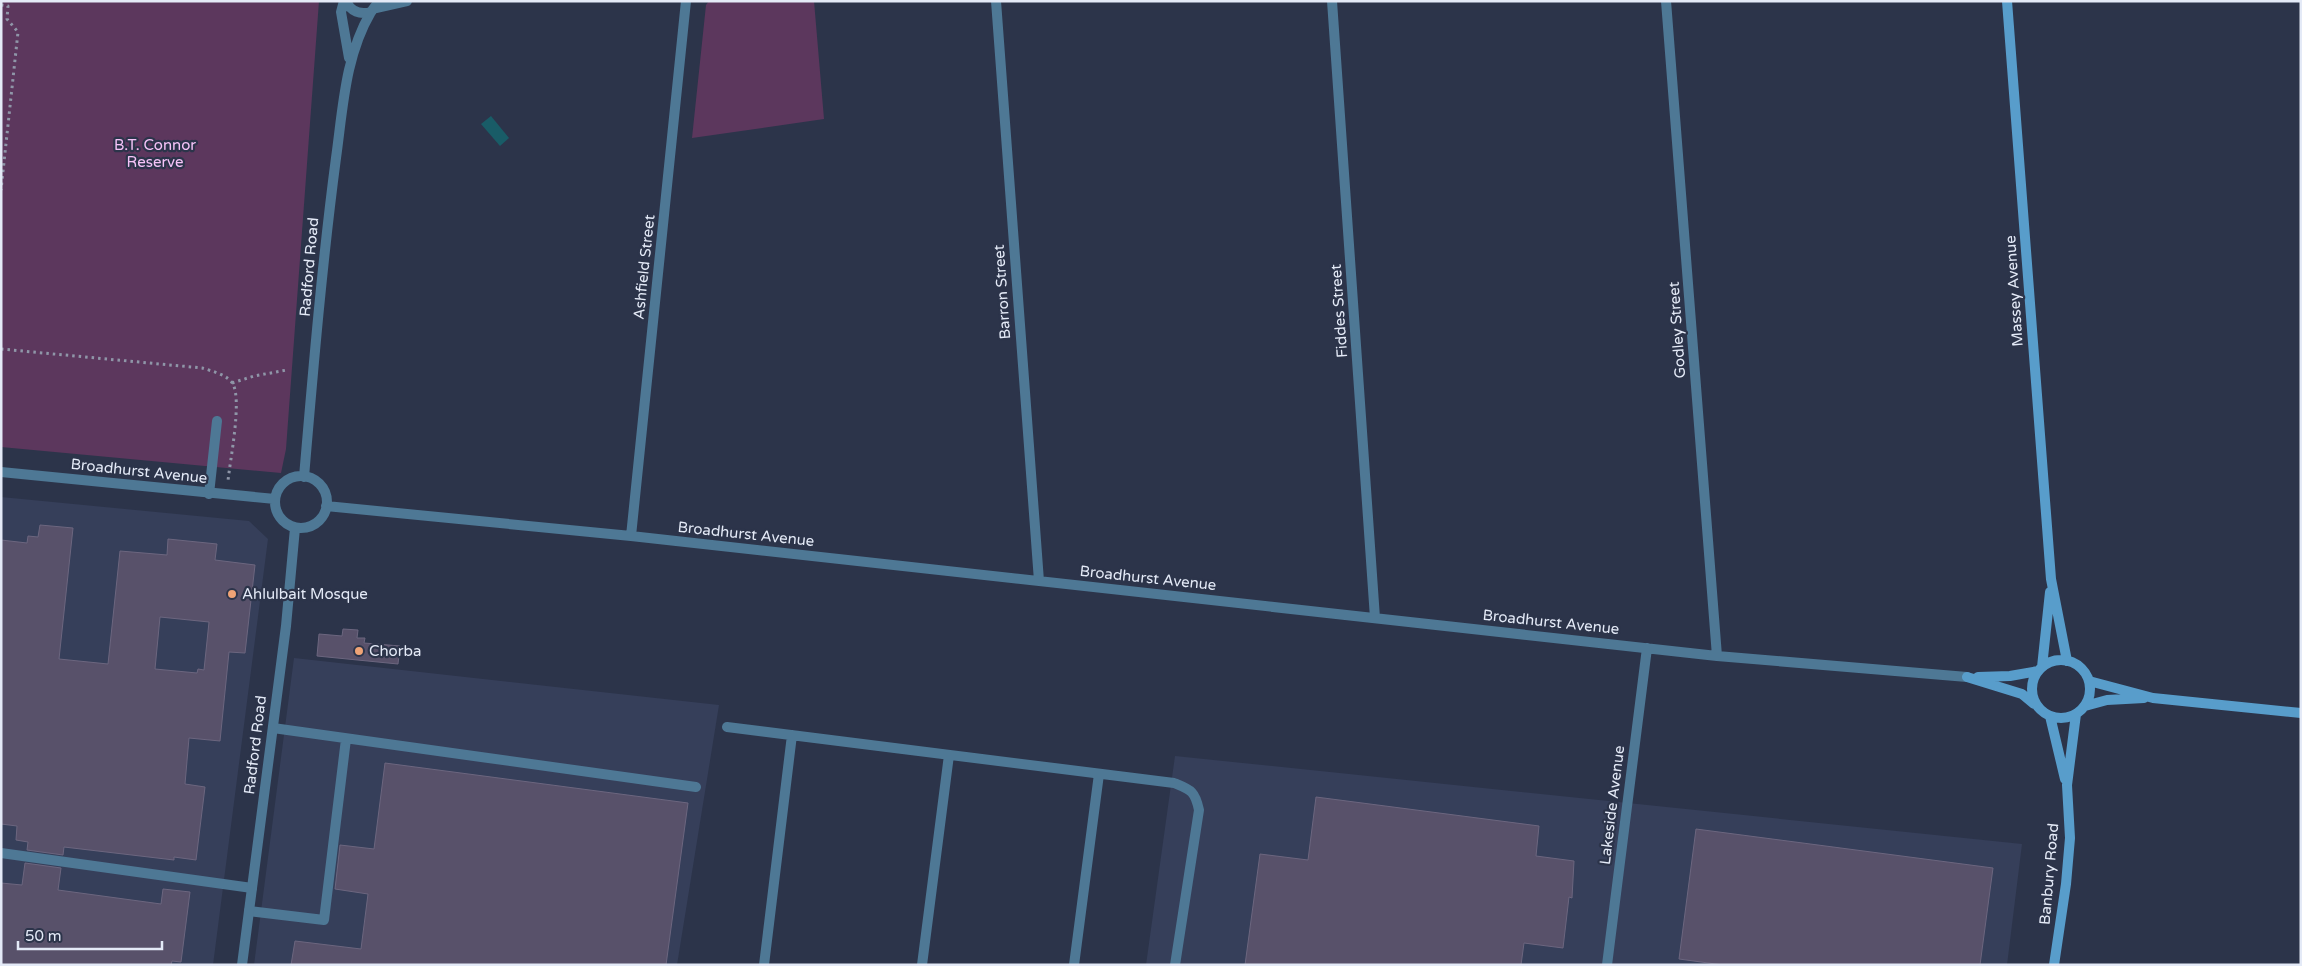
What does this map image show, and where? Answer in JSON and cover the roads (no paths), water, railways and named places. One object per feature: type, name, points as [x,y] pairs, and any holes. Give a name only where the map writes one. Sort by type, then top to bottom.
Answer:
[{"type":"street","points":[[345,1],[354,11],[360,13],[375,7],[407,1]]},
{"type":"street","name":"Radford Road","points":[[345,1],[340,12],[349,61]]},
{"type":"street","name":"Ashfield Street","points":[[631,536],[686,1]]},
{"type":"street","name":"Barron Street","points":[[996,1],[1039,581]]},
{"type":"street","name":"Fiddes Street","points":[[1332,1],[1375,618]]},
{"type":"street","name":"Godley Street","points":[[1666,1],[1717,656]]},
{"type":"street","name":"Massey Avenue","points":[[2006,1],[2051,579],[2067,661]]},
{"type":"street","name":"Radford Road","points":[[304,477],[331,196],[349,61],[361,29],[375,7]]},
{"type":"street","points":[[209,494],[217,421]]},
{"type":"street","name":"Broadhurst Avenue","points":[[1,472],[275,499]]},
{"type":"street","points":[[296,477],[304,477],[312,479],[324,490],[326,506],[319,521],[312,526],[295,528],[288,525],[277,514],[275,499],[282,485],[296,477]]},
{"type":"street","name":"Broadhurst Avenue","points":[[326,506],[631,536],[1717,656],[1967,677],[2010,676],[2040,669]]},
{"type":"street","name":"Radford Road","points":[[242,965],[286,626],[295,528]]},
{"type":"street","name":"Massey Avenue","points":[[2040,669],[2051,579]]},
{"type":"street","name":"Lakeside Avenue","points":[[1607,965],[1647,648]]},
{"type":"street","points":[[2085,706],[2090,690],[2089,681],[2081,668],[2067,661],[2050,662],[2040,669],[2032,689],[2033,698],[2037,706],[2050,716],[2068,718],[2085,706],[2107,700],[2153,698],[2301,713]]},
{"type":"street","name":"Broadhurst Avenue","points":[[1967,677],[2022,694],[2037,706]]},
{"type":"street","points":[[2089,681],[2153,698]]},
{"type":"street","name":"Banbury Road","points":[[2054,965],[2066,884],[2070,838],[2067,785],[2076,714]]},
{"type":"street","name":"Banbury Road","points":[[2050,716],[2067,785]]},
{"type":"street","points":[[727,727],[1174,783],[1190,790],[1197,798],[1199,810],[1176,965]]},
{"type":"street","points":[[273,728],[696,787]]},
{"type":"street","points":[[764,965],[792,735]]},
{"type":"street","points":[[249,911],[324,920],[346,739]]},
{"type":"street","points":[[922,965],[949,755]]},
{"type":"street","points":[[1074,965],[1099,774]]},
{"type":"street","points":[[1,854],[252,888]]},
{"type":"place","name":"Ahlulbait Mosque","points":[[232,594]]},
{"type":"place","name":"Chorba","points":[[359,651]]},
{"type":"park label","name":"B.T. Connor Reserve","points":[[155,154]]}]
